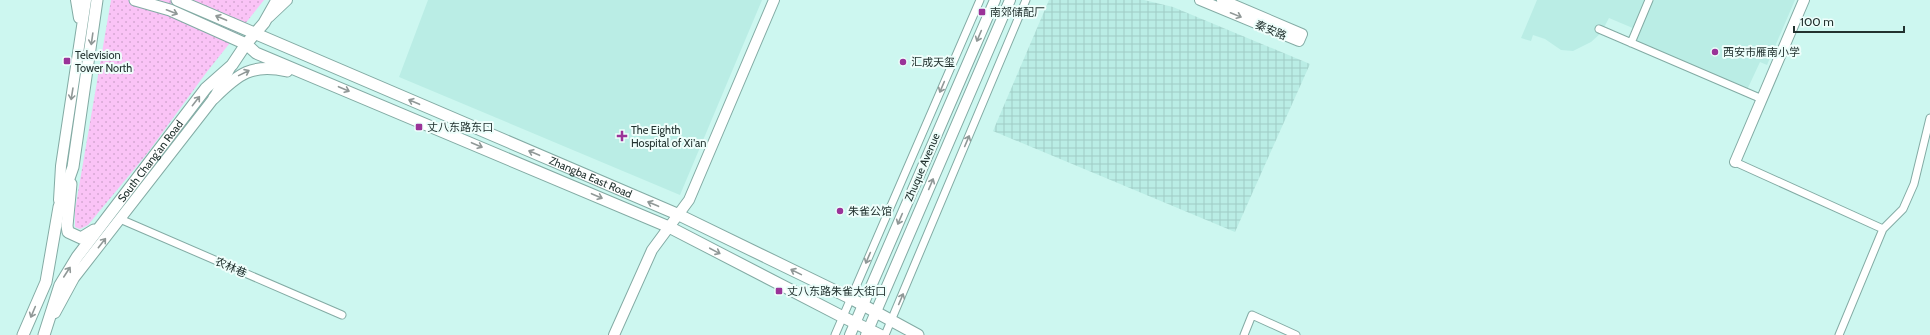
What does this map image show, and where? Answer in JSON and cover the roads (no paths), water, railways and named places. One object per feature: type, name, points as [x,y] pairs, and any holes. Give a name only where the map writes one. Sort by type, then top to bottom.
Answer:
[{"type":"main road","points":[[76,0],[80,36]]},
{"type":"main road","points":[[23,335],[46,282],[59,207],[61,166],[86,0]]},
{"type":"main road","points":[[97,0],[73,167],[67,226],[68,232],[81,238],[101,224]]},
{"type":"main road","name":"Zhangba East Road","points":[[135,0],[170,10],[246,44],[256,53],[669,227],[855,323],[867,332],[880,335]]},
{"type":"main road","name":"Zhangba East Road","points":[[178,0],[677,214],[850,298],[918,335]]},
{"type":"main road","name":"South Chang'an Road","points":[[44,335],[60,285],[101,224],[206,88],[232,65],[246,44],[264,23],[277,0]]},
{"type":"main road","points":[[264,23],[287,0]]},
{"type":"main road","points":[[614,335],[652,250],[677,214],[689,200],[774,0]]},
{"type":"main road","name":"Zhuque Avenue","points":[[850,335],[995,0]]},
{"type":"main road","name":"Zhuque Avenue","points":[[867,332],[877,312],[1010,0]]},
{"type":"main road","name":"秦安路","points":[[1200,0],[1299,41],[1302,34],[1222,0]]},
{"type":"main road","points":[[1735,162],[1804,0]]},
{"type":"main road","points":[[44,335],[66,289],[214,98],[232,65]]},
{"type":"main road","points":[[214,98],[236,78],[251,70],[262,67],[273,68],[319,79]]},
{"type":"main road","points":[[59,207],[73,167]]},
{"type":"street","name":"Zhuque Avenue","points":[[835,335],[980,0]]},
{"type":"street","points":[[885,335],[1026,0]]},
{"type":"street","points":[[1631,43],[1650,0]]},
{"type":"street","points":[[1599,29],[1762,99]]},
{"type":"street","points":[[1839,335],[1883,229],[1903,209],[1914,184],[1930,118]]},
{"type":"street","points":[[1735,162],[1883,229]]},
{"type":"street","name":"农林巷","points":[[120,219],[342,315]]},
{"type":"street","points":[[1244,335],[1252,315],[1296,335]]},
{"type":"place","name":"南郊储配厂","points":[[982,12]]},
{"type":"place","name":"西安市雁南小学","points":[[1715,52]]},
{"type":"place","name":"Television Tower North","points":[[67,61]]},
{"type":"place","name":"汇成天玺","points":[[903,62]]},
{"type":"place","name":"丈八东路东口","points":[[419,127]]},
{"type":"place","name":"The Eighth Hospital of Xi'an","points":[[622,136]]},
{"type":"place","name":"朱雀公馆","points":[[840,211]]},
{"type":"place","name":"丈八东路朱雀大街口","points":[[779,291]]}]
